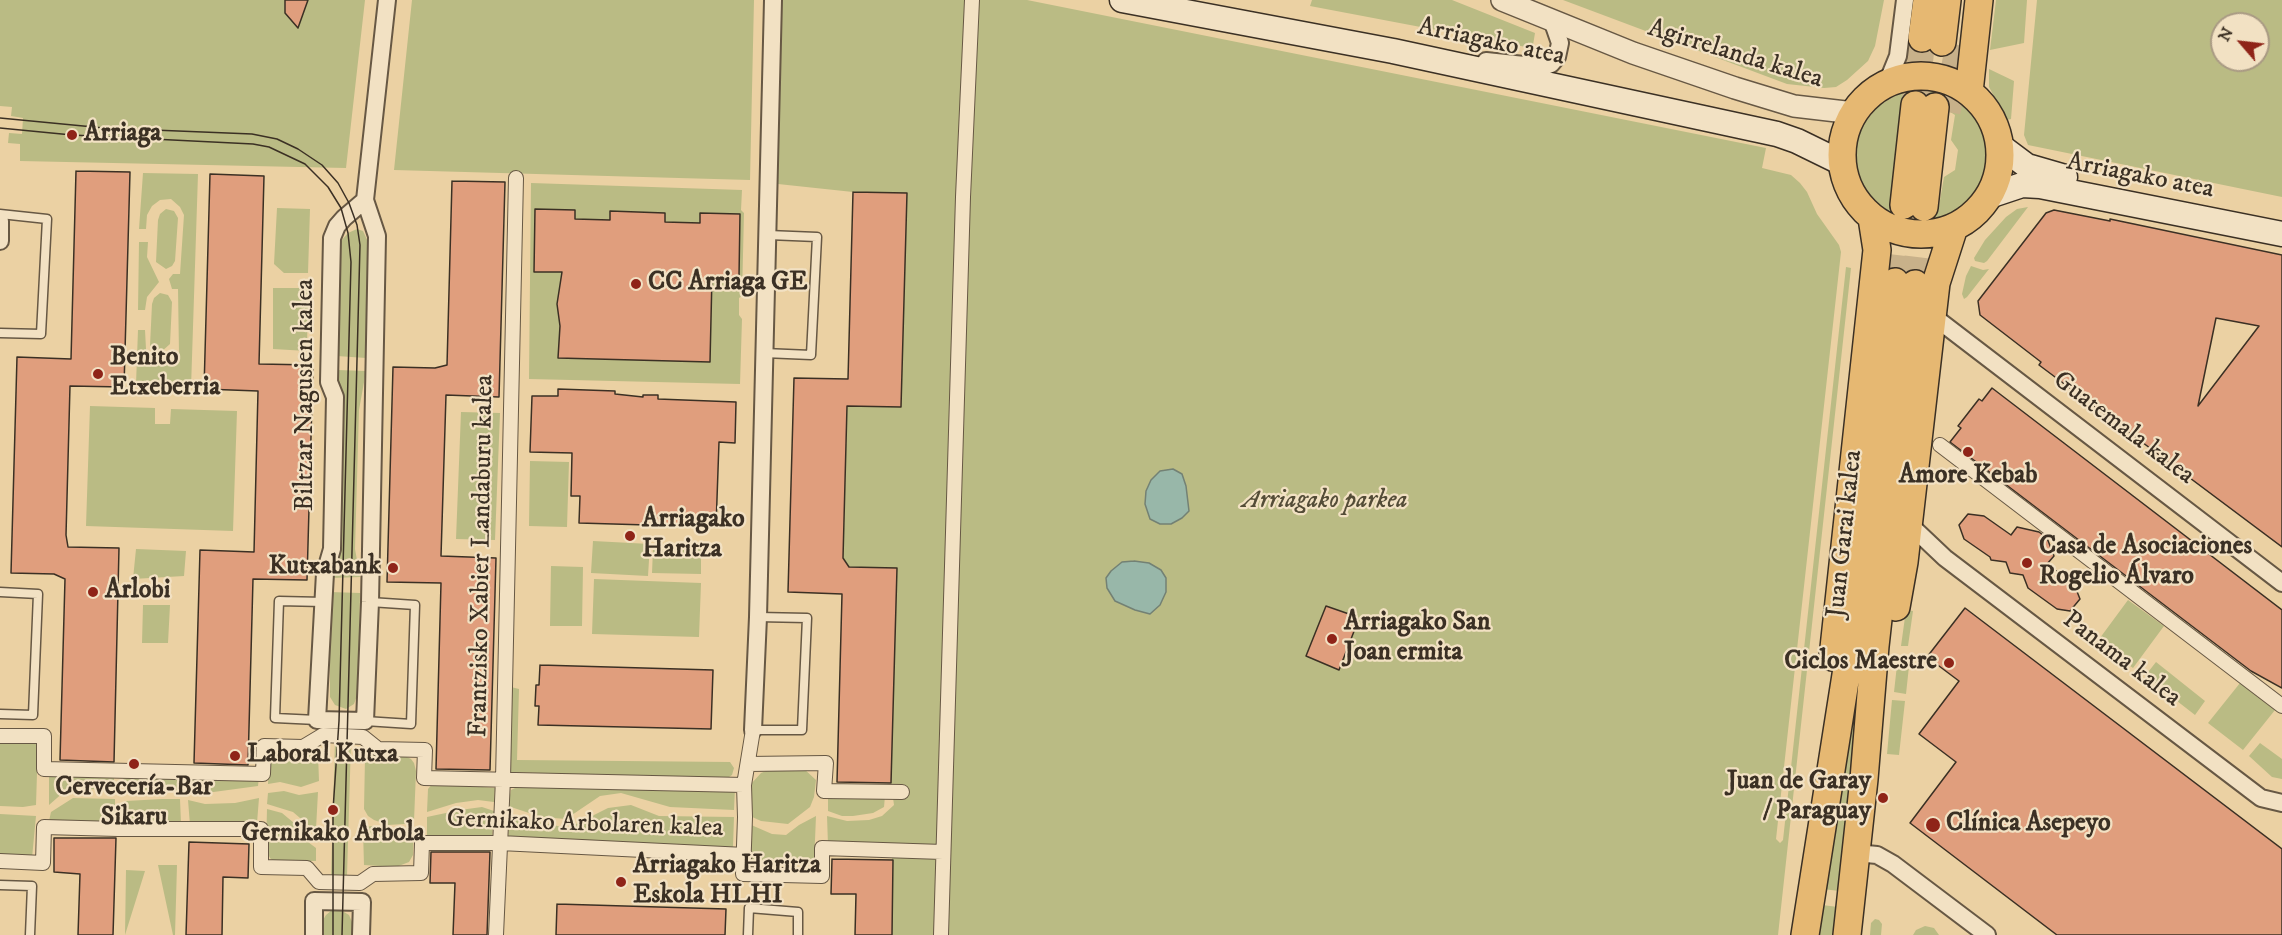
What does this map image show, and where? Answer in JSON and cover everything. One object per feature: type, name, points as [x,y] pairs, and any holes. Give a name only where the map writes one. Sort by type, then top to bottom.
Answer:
[{"type":"main road","name":"Arriagako atea","points":[[1122,0],[1410,55],[1776,134],[1797,141],[1842,163]]},
{"type":"main road","points":[[1927,0],[1941,41]]},
{"type":"main road","points":[[1941,41],[1947,0]]},
{"type":"main road","points":[[1941,41],[1964,0]]},
{"type":"main road","points":[[1974,96],[1979,0]]},
{"type":"main road","points":[[1929,76],[1950,81],[1974,96],[1992,121],[2000,145],[1998,171],[1989,196],[1970,217],[1954,227],[1934,234],[1912,234],[1891,229],[1872,218],[1857,203],[1847,184],[1842,163],[1844,137],[1854,113],[1874,91],[1887,83],[1907,77],[1929,76]]},
{"type":"main road","points":[[1932,108],[1941,136],[1920,192],[1932,108]]},
{"type":"main road","name":"Arriagako atea","points":[[2000,145],[2013,157],[2034,169],[2282,222]]},
{"type":"main road","name":"Arriagako atea","points":[[1989,196],[2022,185],[2040,186],[2282,234]]},
{"type":"main road","name":"Juan Garai kalea","points":[[1817,850],[1833,652],[1877,250],[1872,218]]},
{"type":"main road","name":"Juan Garai kalea","points":[[1864,779],[1904,562],[1932,316],[1940,268],[1954,227]]},
{"type":"main road","name":"Juan Garai kalea","points":[[1805,935],[1862,578],[1905,283],[1864,779],[1847,935]]},
{"type":"street","points":[[317,720],[365,721],[370,602],[377,237],[365,200],[387,0]]},
{"type":"street","points":[[745,855],[744,785],[753,730],[758,617],[773,0]]},
{"type":"street","points":[[941,935],[947,801],[963,174],[972,0]]},
{"type":"street","name":"Agirrelanda kalea","points":[[1502,0],[1634,53],[1794,106],[1854,113]]},
{"type":"street","points":[[1887,83],[1898,56],[1905,0]]},
{"type":"street","points":[[1974,96],[1990,0]]},
{"type":"street","points":[[1410,55],[1543,67],[1551,64],[1558,53],[1560,43],[1552,20]]},
{"type":"street","name":"Frantzisko Xabier Landaburu kalea","points":[[496,935],[503,779],[516,178]]},
{"type":"street","name":"Biltzar Nagusien kalea","points":[[317,720],[325,573],[332,549],[335,398],[329,381],[332,238],[337,226],[365,200]]},
{"type":"street","points":[[0,221],[0,241]]},
{"type":"street","name":"Guatemala kalea","points":[[1932,316],[2282,584]]},
{"type":"street","points":[[1940,446],[2282,706]]},
{"type":"street","name":"Panama kalea","points":[[1908,523],[1945,558],[2261,798],[2282,803]]},
{"type":"street","name":"Gernikako Arbolaren kalea","points":[[0,736],[44,736],[44,770],[263,774],[264,746],[303,747],[323,735],[363,737],[378,749],[425,750],[424,778],[744,785]]},
{"type":"street","points":[[748,764],[826,763],[824,791],[902,792]]},
{"type":"street","name":"Gernikako Arbolaren kalea","points":[[0,861],[43,863],[44,827],[261,829],[261,867],[306,868],[319,882],[360,883],[373,874],[421,873],[422,843],[500,843],[745,855],[743,874],[822,876],[822,848],[943,852]]},
{"type":"street","points":[[1856,853],[1876,855],[1893,864],[1986,935]]},
{"type":"street","points":[[314,935],[314,901],[362,902],[362,935]]},
{"type":"lane","points":[[0,214],[47,219],[41,334],[0,333]]},
{"type":"lane","points":[[764,353],[811,355],[817,237],[768,235]]},
{"type":"lane","points":[[0,592],[38,594],[33,715],[0,714]]},
{"type":"lane","points":[[317,720],[275,718],[279,601],[324,602]]},
{"type":"lane","points":[[365,721],[411,724],[415,605],[370,602]]},
{"type":"lane","points":[[753,730],[802,730],[807,618],[758,617]]},
{"type":"lane","points":[[0,885],[32,886],[30,935]]},
{"type":"lane","points":[[748,935],[749,908],[798,912],[798,935]]},
{"type":"green space","points":[[0,0],[365,0],[346,168],[20,161],[20,144],[8,143],[9,133],[22,134],[23,118],[11,116],[12,107],[0,106]]},
{"type":"green space","points":[[412,0],[754,0],[750,180],[394,170]]},
{"type":"green space","name":"Arriagako parkea","points":[[781,0],[1027,0],[1766,148],[1762,168],[1791,175],[1800,183],[1807,192],[1817,214],[1839,245],[1841,252],[1776,839],[1780,843],[1783,840],[1846,267],[1851,268],[1778,935],[892,935],[892,848],[828,845],[827,816],[847,821],[869,820],[882,816],[894,805],[843,567],[847,406],[901,407],[907,193],[853,192],[778,184]]},
{"type":"green space","points":[[1312,0],[1452,0],[1535,33],[1533,45],[1526,47],[1310,6]]},
{"type":"green space","points":[[1563,0],[1884,0],[1875,46],[1868,61],[1836,87],[1824,88],[1787,84]]},
{"type":"green space","points":[[1996,0],[2027,0],[2024,43],[1990,50]]},
{"type":"green space","points":[[2037,0],[2282,0],[2282,197],[2028,145],[2024,135]]},
{"type":"green space","points":[[1989,69],[2014,81],[2011,119],[2007,120],[1989,87]]},
{"type":"green space","points":[[1925,89],[1950,95],[1970,110],[1984,131],[1989,156],[1984,181],[1970,203],[1950,218],[1925,224],[1900,220],[1888,215],[1869,198],[1857,176],[1855,150],[1862,126],[1878,106],[1900,93]],"holes":[[[1944,108],[1955,115],[1951,140],[1958,150],[1955,170],[1944,177],[1939,206],[1928,209]]]},
{"type":"green space","points":[[143,173],[198,174],[191,388],[136,384],[138,330],[145,330],[146,349],[149,356],[156,361],[167,363],[179,353],[178,289],[172,289],[169,279],[173,274],[180,274],[184,215],[180,207],[171,199],[160,200],[152,206],[147,215],[146,229],[139,229]]},
{"type":"green space","name":"CC Arriaga GE","points":[[531,183],[742,190],[741,210],[744,213],[742,296],[739,298],[739,315],[742,319],[740,384],[529,379]]},
{"type":"green space","points":[[2028,207],[1987,261],[1984,263],[1975,261],[1974,258],[1985,240],[2006,217],[2017,209]]},
{"type":"green space","points":[[277,208],[310,209],[308,273],[284,273],[274,264]]},
{"type":"green space","points":[[166,209],[174,211],[178,218],[175,261],[166,269],[156,262],[158,220],[160,214]]},
{"type":"green space","points":[[357,229],[363,231],[369,244],[366,358],[337,356],[341,241],[348,233]]},
{"type":"green space","points":[[139,242],[148,242],[147,257],[159,282],[147,297],[145,310],[138,310]]},
{"type":"green space","points":[[1971,266],[1983,270],[1989,269],[1964,299],[1962,294]]},
{"type":"green space","points":[[273,288],[308,288],[307,351],[273,349]]},
{"type":"green space","points":[[160,293],[168,295],[172,302],[170,344],[160,353],[150,346],[152,304],[154,298]]},
{"type":"green space","points":[[337,370],[366,371],[359,410],[355,549],[360,577],[332,578]]},
{"type":"green space","points":[[90,406],[155,408],[155,424],[170,424],[171,409],[237,411],[233,531],[86,526]]},
{"type":"green space","points":[[461,412],[500,413],[495,540],[456,539]]},
{"type":"green space","points":[[530,461],[569,462],[567,527],[529,526]]},
{"type":"green space","points":[[593,541],[650,544],[648,576],[591,573]]},
{"type":"green space","points":[[136,549],[186,551],[184,576],[133,579]]},
{"type":"green space","points":[[653,549],[701,549],[701,574],[652,573]]},
{"type":"green space","points":[[551,566],[583,567],[582,626],[550,626]]},
{"type":"green space","points":[[594,579],[701,583],[699,637],[592,634]]},
{"type":"green space","points":[[330,592],[360,593],[358,693],[354,704],[346,709],[335,705],[330,697]]},
{"type":"green space","points":[[1872,592],[1839,891],[1823,889]]},
{"type":"green space","points":[[2128,600],[2164,626],[2133,668],[2097,642]]},
{"type":"green space","points":[[143,605],[170,605],[168,643],[142,643]]},
{"type":"green space","points":[[1906,610],[1913,611],[1908,646],[1901,646]]},
{"type":"green space","points":[[1898,656],[1910,657],[1906,694],[1894,692]]},
{"type":"green space","points":[[2156,662],[2205,701],[2195,715],[2145,676]]},
{"type":"green space","points":[[2240,683],[2275,710],[2243,750],[2208,723]]},
{"type":"green space","points":[[511,687],[519,689],[517,760],[730,762],[734,768],[732,775],[726,779],[509,772]]},
{"type":"green space","points":[[1892,700],[1905,701],[1899,755],[1887,754]]},
{"type":"green space","points":[[0,742],[38,742],[36,805],[0,806]]},
{"type":"green space","points":[[335,742],[351,742],[347,876],[331,876]]},
{"type":"green space","points":[[2260,743],[2282,759],[2282,779],[2272,777],[2249,756]]},
{"type":"green space","points":[[282,752],[318,754],[319,781],[301,787],[280,782],[268,784],[269,764],[273,757]]},
{"type":"green space","points":[[369,753],[403,755],[414,763],[416,771],[414,821],[388,825],[368,816],[364,809],[365,758]]},
{"type":"green space","points":[[781,765],[803,768],[816,780],[810,807],[788,824],[761,821],[748,815],[751,784],[761,773]]},
{"type":"green space","points":[[49,775],[114,776],[114,791],[78,788],[65,791],[49,805]]},
{"type":"green space","points":[[180,776],[181,791],[124,790],[123,777]]},
{"type":"green space","points":[[188,776],[259,777],[258,786],[206,793],[187,791]]},
{"type":"green space","points":[[433,783],[495,788],[494,802],[478,800],[456,803],[427,812],[428,789]]},
{"type":"green space","points":[[521,785],[735,788],[734,810],[670,807],[621,793],[600,796],[566,819],[541,817],[508,806],[511,790]]},
{"type":"green space","points":[[284,791],[299,795],[318,792],[316,829],[314,830],[293,812],[267,804],[268,793]]},
{"type":"green space","points":[[828,795],[885,796],[884,807],[873,813],[842,816],[828,811]]},
{"type":"green space","points":[[73,798],[115,799],[115,823],[49,821],[51,812]]},
{"type":"green space","points":[[259,798],[257,823],[190,825],[188,800],[205,804],[235,803]]},
{"type":"green space","points":[[180,799],[181,824],[126,823],[126,801]]},
{"type":"green space","points":[[631,805],[659,816],[734,817],[733,847],[508,842],[509,814],[568,828],[608,808]]},
{"type":"green space","points":[[482,807],[494,811],[492,839],[429,838],[427,836],[427,817]]},
{"type":"green space","points":[[267,809],[282,813],[294,823],[304,839],[316,848],[316,861],[311,861],[311,865],[274,862],[270,858],[266,850]]},
{"type":"green space","points":[[0,814],[36,816],[32,858],[0,856]]},
{"type":"green space","points":[[816,816],[814,864],[751,862],[749,824],[772,834],[786,835]]},
{"type":"green space","points":[[365,827],[396,830],[414,827],[413,855],[409,862],[396,867],[364,865],[363,830]]},
{"type":"green space","points":[[158,865],[177,865],[175,935],[173,935]]},
{"type":"green space","points":[[126,870],[145,871],[125,935]]},
{"type":"green space","points":[[1822,905],[1838,907],[1834,935],[1818,935]]},
{"type":"green space","points":[[339,909],[349,915],[352,922],[352,935],[323,935],[323,920],[326,915],[332,910]]},
{"type":"green space","points":[[1875,919],[1882,924],[1881,935],[1870,935],[1871,923]]},
{"type":"green space","points":[[1925,926],[1934,928],[1939,935],[1913,935],[1916,930]]},
{"type":"shaded area","points":[[1173,469],[1182,474],[1189,511],[1171,524],[1160,524],[1150,519],[1145,504],[1146,491],[1151,480],[1160,471]]},
{"type":"shaded area","points":[[1122,562],[1149,563],[1161,570],[1166,578],[1166,592],[1160,605],[1150,614],[1115,601],[1107,588],[1106,578],[1111,571]]},
{"type":"building","points":[[285,0],[308,0],[298,28],[285,13]]},
{"type":"building","points":[[76,171],[130,172],[124,387],[70,386],[66,535],[68,547],[119,548],[114,762],[60,760],[65,579],[54,574],[11,573],[17,357],[71,359]]},
{"type":"building","points":[[210,174],[264,176],[259,364],[313,365],[307,580],[253,579],[248,765],[194,763],[200,550],[254,552],[258,391],[204,389]]},
{"type":"building","points":[[452,181],[505,182],[499,397],[446,395],[441,556],[496,558],[490,770],[436,769],[441,583],[387,582],[393,367],[435,368],[447,365]]},
{"type":"building","points":[[853,192],[907,193],[901,407],[847,406],[843,558],[849,567],[897,568],[891,783],[837,782],[842,594],[788,592],[794,378],[848,379]]},
{"type":"building","name":"CC Arriaga GE","points":[[535,209],[575,210],[575,219],[610,220],[610,211],[665,213],[665,222],[700,223],[700,213],[740,214],[739,277],[712,276],[710,362],[558,358],[560,326],[557,304],[562,272],[534,272]]},
{"type":"building","points":[[2054,210],[2110,221],[2110,219],[2282,255],[2282,547],[2039,365],[2041,362],[1980,315],[1978,301],[2046,213]],"holes":[[[2216,318],[2259,326],[2198,406]]]},
{"type":"building","points":[[1992,388],[2282,610],[2282,688],[2251,671],[1950,442],[1961,428],[1958,426],[1979,399],[1982,401]]},
{"type":"building","points":[[558,389],[615,391],[615,394],[643,397],[643,395],[658,395],[658,399],[736,402],[735,443],[719,442],[716,527],[579,523],[580,496],[571,496],[572,453],[530,452],[532,396],[558,396]]},
{"type":"building","name":"Casa de Asociaciones Rogelio Álvaro","points":[[1968,514],[1984,516],[2011,535],[2017,527],[2039,532],[2047,538],[2054,556],[2047,564],[2074,584],[2080,599],[2070,611],[2057,609],[2028,588],[2023,575],[2010,573],[2006,562],[1991,560],[1964,539],[1959,525]]},
{"type":"building","name":"Arriagako San Joan ermita","points":[[1326,606],[1349,614],[1348,617],[1358,621],[1339,670],[1306,656]]},
{"type":"building","points":[[1965,608],[2282,849],[2282,935],[2057,935],[1910,823],[1956,762],[1919,734],[1959,681],[1927,657]]},
{"type":"building","points":[[540,665],[713,670],[711,729],[538,725],[539,706],[535,706]]},
{"type":"building","points":[[54,838],[116,838],[113,935],[78,935],[80,874],[54,872]]},
{"type":"building","points":[[189,842],[249,844],[248,878],[223,877],[222,935],[186,935]]},
{"type":"building","points":[[431,852],[490,852],[487,935],[453,935],[455,883],[430,883]]},
{"type":"building","points":[[832,859],[893,860],[892,935],[855,935],[856,894],[831,894]]},
{"type":"building","points":[[557,904],[726,909],[725,935],[556,935]]},
{"type":"tunnel","points":[[1915,105],[1922,38]]},
{"type":"tunnel","points":[[1947,112],[1959,43]]},
{"type":"tunnel","points":[[1895,282],[1904,205]]},
{"type":"tunnel","points":[[1915,284],[1924,207]]},
{"type":"tram line","points":[[0,118],[104,128],[252,134],[277,139],[298,149],[322,165],[338,183],[349,203],[357,225],[360,245],[342,935]]},
{"type":"tram line","points":[[0,128],[72,135],[253,144],[269,147],[305,164],[328,187],[341,208],[348,233],[351,262],[339,721],[333,810],[333,935]]},
{"type":"place","name":"Arriaga","points":[[72,135]]},
{"type":"place","name":"CC Arriaga GE","points":[[636,284]]},
{"type":"place","name":"Benito Etxeberria","points":[[98,374]]},
{"type":"place","name":"Amore Kebab","points":[[1968,452]]},
{"type":"place","name":"Arriagako Haritza","points":[[630,536]]},
{"type":"place","name":"Casa de Asociaciones Rogelio Álvaro","points":[[2027,563]]},
{"type":"place","name":"Kutxabank","points":[[393,568]]},
{"type":"place","name":"Arlobi","points":[[93,592]]},
{"type":"place","name":"Arriagako San Joan ermita","points":[[1332,639]]},
{"type":"place","name":"Ciclos Maestre","points":[[1949,663]]},
{"type":"place","name":"Laboral Kutxa","points":[[235,756]]},
{"type":"place","name":"Cervecería-Bar Sikaru","points":[[134,764]]},
{"type":"place","name":"Juan de Garay / Paraguay","points":[[1883,798]]},
{"type":"place","name":"Gernikako Arbola","points":[[333,810]]},
{"type":"place","name":"Clínica Asepeyo","points":[[1933,825]]},
{"type":"place","name":"Arriagako Haritza Eskola HLHI","points":[[621,882]]}]
